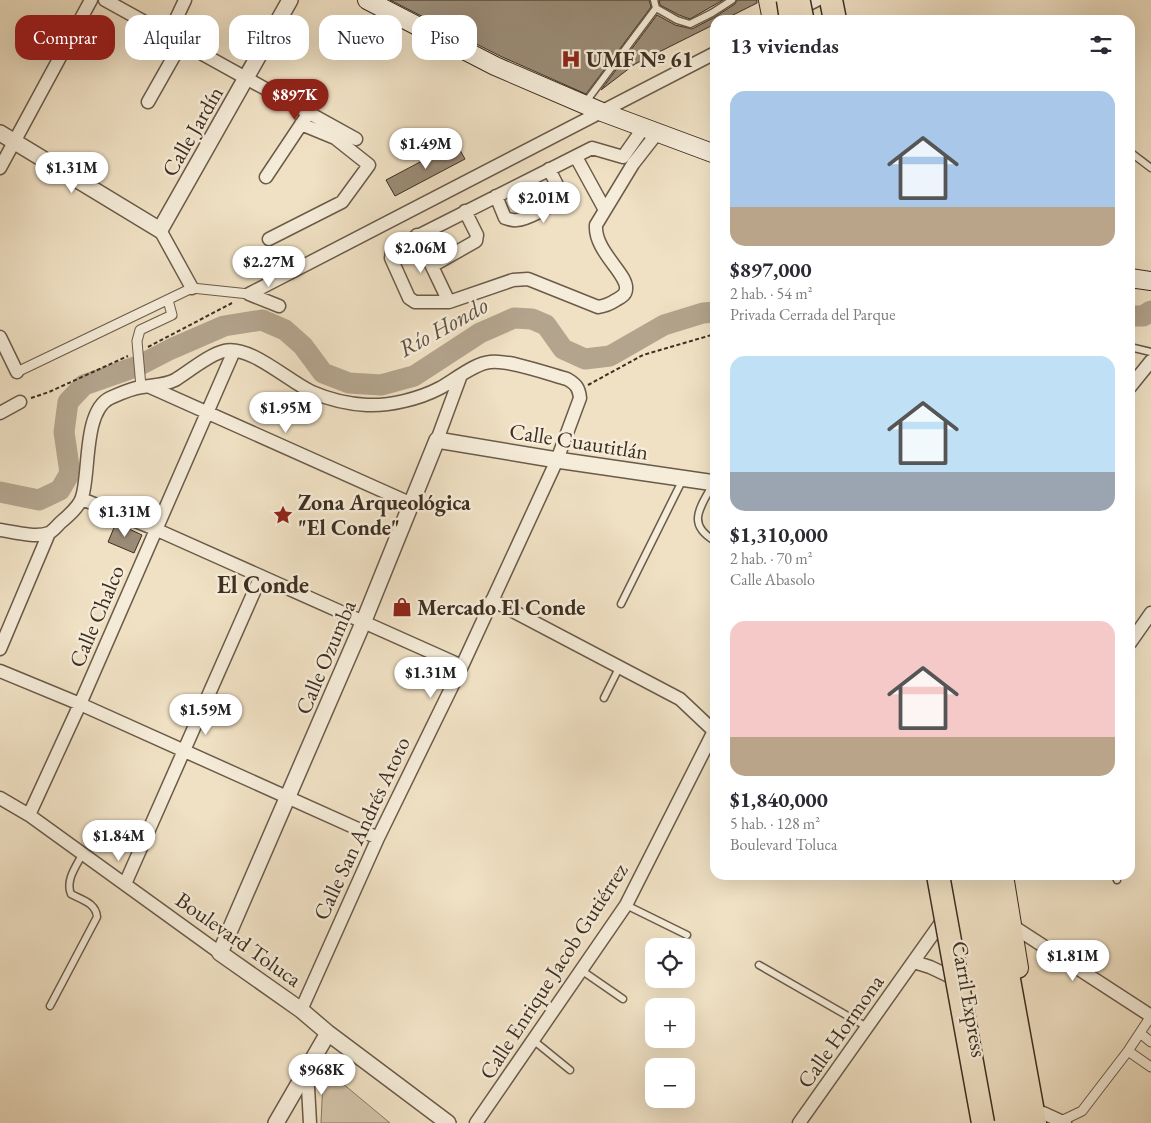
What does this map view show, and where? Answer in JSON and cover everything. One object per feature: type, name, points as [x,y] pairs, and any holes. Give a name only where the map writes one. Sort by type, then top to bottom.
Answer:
[{"type":"highway","points":[[776,0],[778,15]]},
{"type":"highway","points":[[788,0],[790,15]]},
{"type":"highway","points":[[799,0],[802,15]]},
{"type":"highway","points":[[822,0],[825,15]]},
{"type":"highway","points":[[831,0],[834,15]]},
{"type":"highway","points":[[939,880],[983,1123]]},
{"type":"highway","points":[[948,968],[960,880]]},
{"type":"highway","points":[[960,880],[1002,1123]]},
{"type":"highway","points":[[960,880],[1020,1123]]},
{"type":"highway","name":"Carril Express","points":[[960,880],[993,1123]]},
{"type":"highway","points":[[991,880],[1050,1121]]},
{"type":"main road","points":[[367,0],[495,66],[602,112],[710,152]]},
{"type":"main road","points":[[769,0],[772,15]]},
{"type":"main road","points":[[839,0],[842,15]]},
{"type":"main road","points":[[1135,279],[1151,281]]},
{"type":"main road","points":[[931,880],[975,1123]]},
{"type":"main road","points":[[1004,880],[1026,1021],[1050,1121]]},
{"type":"street","points":[[0,168],[90,0]]},
{"type":"street","points":[[105,0],[133,15]]},
{"type":"street","points":[[178,15],[185,0]]},
{"type":"street","name":"Calle Jardín","points":[[160,230],[290,0]]},
{"type":"street","points":[[788,15],[817,0]]},
{"type":"street","points":[[249,294],[710,56]]},
{"type":"street","points":[[148,102],[172,60]]},
{"type":"street","points":[[213,60],[356,139]]},
{"type":"street","points":[[266,177],[309,113]]},
{"type":"street","points":[[270,239],[342,202],[369,165],[335,138],[302,124]]},
{"type":"street","points":[[628,161],[592,148],[396,247],[392,252],[391,258],[409,298],[415,302],[449,302],[514,280],[528,279],[598,307],[606,306],[624,295],[627,288],[625,281],[604,252],[596,230],[598,220],[605,210],[628,161],[651,130]]},
{"type":"street","points":[[0,133],[160,230],[192,288]]},
{"type":"street","points":[[576,157],[605,210]]},
{"type":"street","points":[[496,196],[505,218],[511,220],[518,220],[556,203],[561,198],[560,191],[549,169]]},
{"type":"street","points":[[432,266],[476,241],[478,235],[465,212]]},
{"type":"street","points":[[417,235],[449,302]]},
{"type":"street","points":[[0,337],[17,372],[192,288],[249,294],[279,306]]},
{"type":"street","points":[[144,385],[138,357],[137,341],[140,330],[172,315],[168,300]]},
{"type":"street","points":[[0,649],[49,533],[67,517],[82,499],[89,442],[94,422],[108,399],[144,385],[164,384],[175,380],[224,351],[234,351],[257,357],[286,378],[312,392],[335,400],[367,405],[402,402],[438,388],[489,362],[503,362],[567,379],[576,384],[580,390]]},
{"type":"street","name":"Calle Chalco","points":[[29,814],[80,704],[234,351]]},
{"type":"street","points":[[1135,381],[1151,361]]},
{"type":"street","name":"Calle Ozumba","points":[[220,953],[363,623],[412,504],[461,375]]},
{"type":"street","points":[[144,385],[412,504]]},
{"type":"street","name":"Calle San Andrés Atoto","points":[[301,1010],[378,838],[462,666],[557,460],[580,398],[580,390]]},
{"type":"street","points":[[0,413],[20,402]]},
{"type":"street","name":"Calle Cuautitlán","points":[[437,440],[710,482]]},
{"type":"street","points":[[82,499],[155,529],[462,666]]},
{"type":"street","points":[[0,530],[29,535],[49,533]]},
{"type":"street","points":[[125,884],[261,576]]},
{"type":"street","points":[[492,600],[619,668],[680,698],[710,727]]},
{"type":"street","points":[[1135,636],[1151,613]]},
{"type":"street","points":[[0,671],[80,704],[378,838]]},
{"type":"street","name":"Calle Enrique Jacob Gutiérrez","points":[[476,1123],[626,905],[710,742]]},
{"type":"street","name":"Boulevard Toluca","points":[[0,798],[29,814],[301,1010],[448,1123]]},
{"type":"street","name":"Calle Hormona","points":[[799,1123],[940,924]]},
{"type":"street","points":[[1011,925],[1151,1016],[1128,1051],[1082,1111],[1050,1121]]},
{"type":"street","name":"Calle Hormona","points":[[914,962],[930,967],[948,968]]},
{"type":"street","points":[[276,1123],[328,1032]]},
{"type":"street","points":[[1140,1033],[1151,1042]]},
{"type":"street","points":[[1128,1051],[1151,1067]]},
{"type":"street","points":[[307,1070],[310,1123]]},
{"type":"lane","points":[[654,0],[656,8],[677,20],[690,24],[732,0]]},
{"type":"lane","points":[[585,104],[656,8]]},
{"type":"lane","points":[[1135,156],[1151,168]]},
{"type":"lane","points":[[1135,348],[1151,352]]},
{"type":"lane","points":[[621,604],[684,478]]},
{"type":"lane","points":[[710,491],[697,519],[698,528],[710,538]]},
{"type":"lane","points":[[604,698],[619,668]]},
{"type":"lane","points":[[50,1006],[97,917],[97,910],[91,904],[71,894],[68,888],[69,881],[83,853]]},
{"type":"lane","points":[[626,905],[687,935]]},
{"type":"lane","points":[[759,965],[867,1027]]},
{"type":"lane","points":[[581,970],[623,999]]},
{"type":"lane","points":[[533,1040],[570,1070]]},
{"type":"path","points":[[580,390],[643,355],[710,335]]},
{"type":"shaded area","points":[[336,1078],[390,1123],[321,1123],[323,1079]]},
{"type":"building","name":"UMF Nº 61","points":[[390,0],[649,0],[651,7],[586,94],[477,44],[477,15],[419,15]]},
{"type":"building","points":[[659,0],[723,0],[690,19],[660,5]]},
{"type":"building","points":[[737,0],[757,0],[757,3],[733,15],[718,15],[735,4]]},
{"type":"building","points":[[657,15],[675,25],[692,29],[710,20],[710,26],[635,64],[601,90]]},
{"type":"building","points":[[456,143],[465,159],[395,196],[386,180]]},
{"type":"building","points":[[116,523],[142,535],[134,553],[108,542]]},
{"type":"waterway","points":[[1135,316],[1143,316],[1151,311]]},
{"type":"waterway","name":"Río Hondo","points":[[0,492],[39,500],[60,490],[70,473],[64,432],[68,402],[84,385],[138,366],[224,326],[262,320],[285,330],[303,346],[323,373],[349,383],[381,385],[414,376],[480,333],[514,318],[532,319],[546,325],[563,349],[585,359],[610,356],[664,325],[710,312]]},
{"type":"place","name":"UMF Nº 61","points":[[571,59]]},
{"type":"place","name":"Zona Arqueológica \"El Conde\"","points":[[283,515]]},
{"type":"place","name":"Mercado El Conde","points":[[402,607]]},
{"type":"district","name":"El Conde","points":[[263,585]]}]
